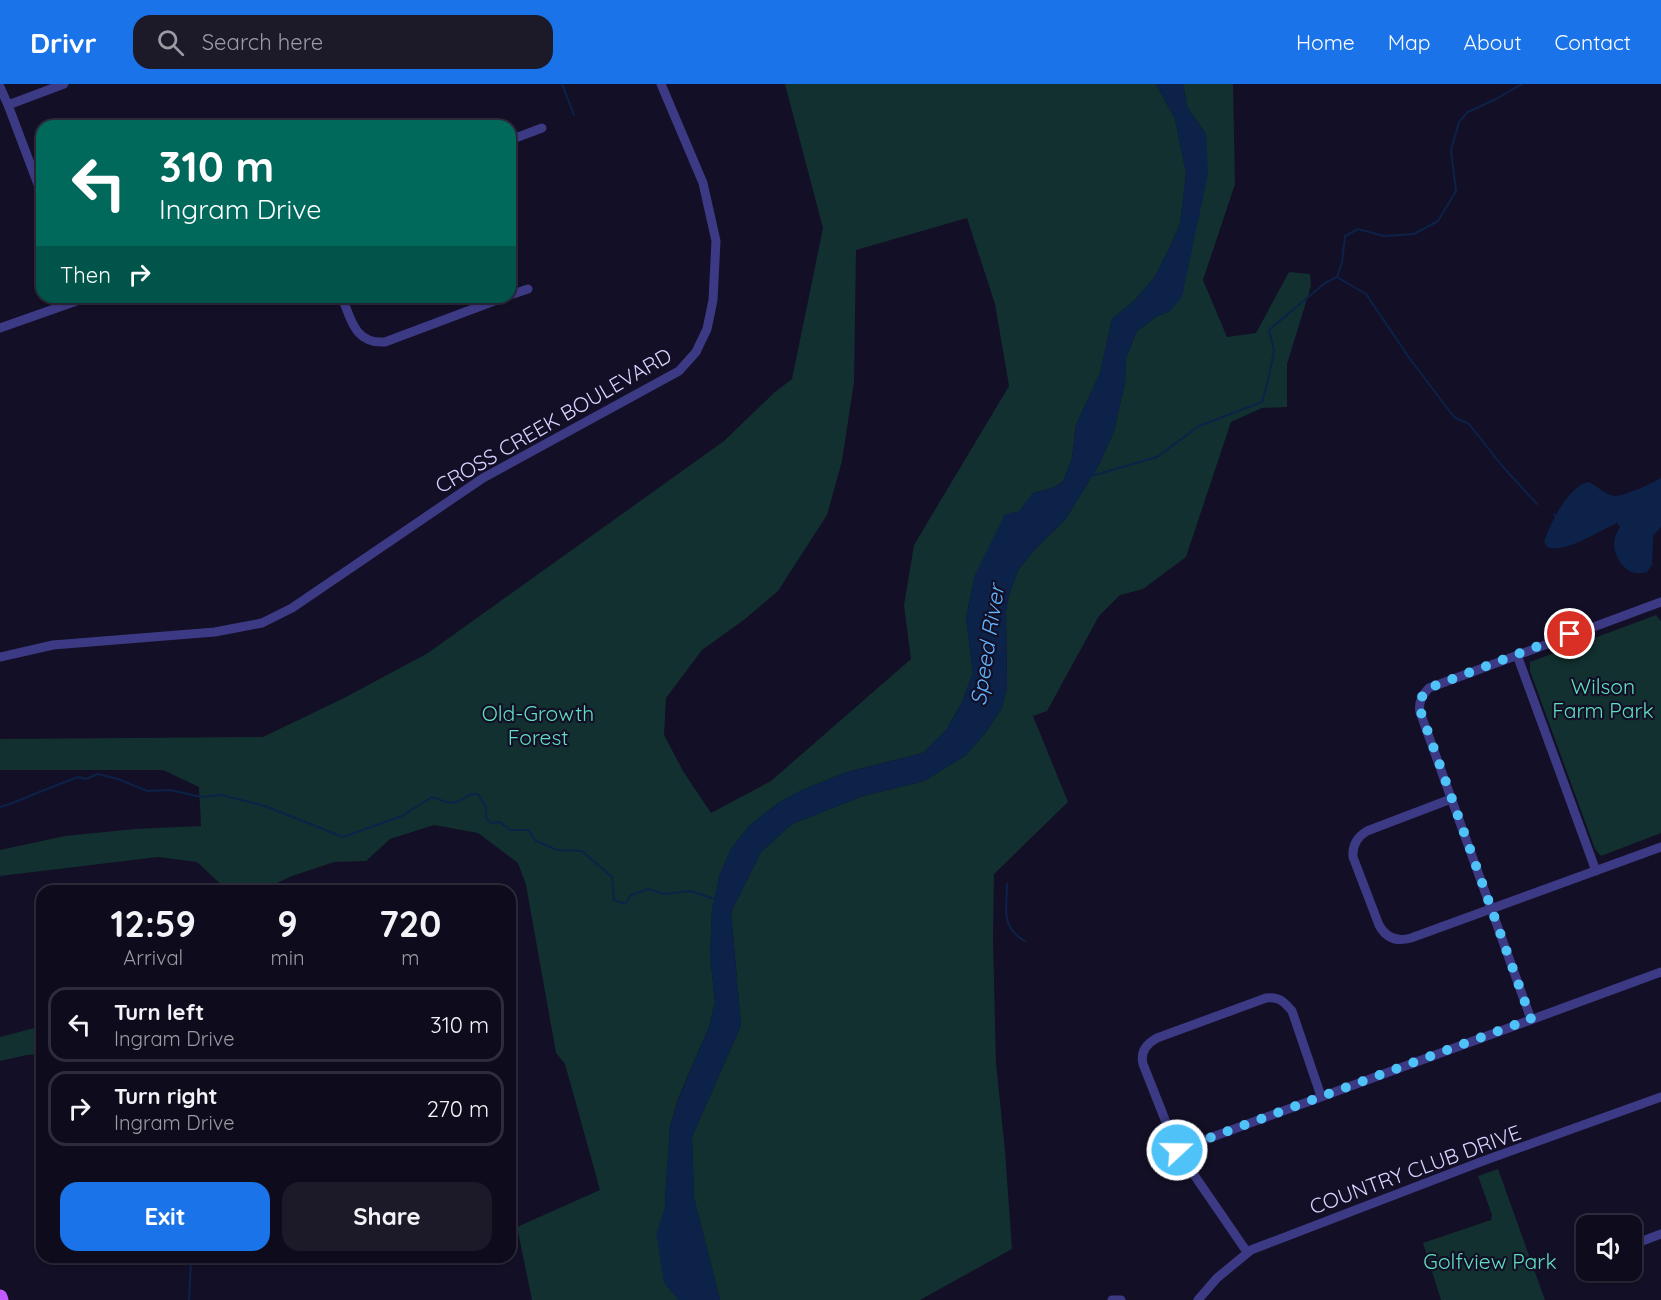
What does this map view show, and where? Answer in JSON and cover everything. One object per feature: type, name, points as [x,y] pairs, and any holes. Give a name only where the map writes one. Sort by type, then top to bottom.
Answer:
[{"type":"street","points":[[8,105],[64,84]]},
{"type":"street","name":"CROSS CREEK BOULEVARD","points":[[0,657],[53,645],[215,632],[262,622],[292,608],[483,478],[679,371],[696,352],[707,329],[713,300],[716,241],[703,183],[661,84]]},
{"type":"street","points":[[0,87],[36,179]]},
{"type":"street","points":[[516,138],[542,128]]},
{"type":"street","points":[[516,293],[528,289]]},
{"type":"street","points":[[0,328],[69,303]]},
{"type":"street","points":[[344,303],[358,333],[370,341],[377,342],[392,339],[489,303]]},
{"type":"street","points":[[1531,1019],[1420,712],[1421,698],[1429,688],[1661,602]]},
{"type":"street","points":[[1517,655],[1596,871]]},
{"type":"street","points":[[1451,800],[1367,831],[1355,843],[1353,857],[1380,927],[1393,939],[1406,939],[1661,847]]},
{"type":"street","points":[[1177,1150],[1661,972]]},
{"type":"street","points":[[1247,1252],[1177,1150],[1141,1058],[1146,1046],[1157,1038],[1266,998],[1281,999],[1292,1011],[1321,1096]]},
{"type":"street","name":"COUNTRY CLUB DRIVE","points":[[1198,1300],[1217,1278],[1247,1252],[1483,1161],[1661,1097]]},
{"type":"street","points":[[1642,1241],[1661,1234]]},
{"type":"street","points":[[1112,1300],[1121,1300]]},
{"type":"green space","name":"Old-Growth Forest","points":[[785,84],[1156,84],[1175,119],[1186,173],[1180,224],[1154,278],[1135,300],[1112,319],[1100,373],[1076,425],[1072,459],[1063,481],[1055,487],[1033,493],[975,575],[966,618],[973,673],[962,702],[947,729],[923,753],[847,772],[802,790],[778,803],[749,826],[731,849],[720,874],[712,910],[710,955],[715,1002],[709,1027],[678,1099],[670,1127],[665,1200],[668,1261],[684,1300],[532,1300],[517,1227],[600,1190],[565,1064],[556,1053],[526,885],[518,863],[478,833],[434,825],[390,839],[366,861],[334,862],[273,885],[222,885],[197,862],[158,857],[0,876],[0,850],[65,836],[135,829],[201,826],[199,787],[163,770],[0,770],[0,739],[263,737],[344,698],[428,653],[724,441],[775,392],[792,379],[823,228]],"holes":[[[967,218],[995,304],[1009,386],[914,545],[904,605],[911,659],[771,781],[711,813],[683,771],[664,735],[666,698],[702,650],[745,619],[778,591],[827,515],[842,461],[854,382],[856,250]]]},
{"type":"green space","points":[[1183,84],[1233,84],[1235,184],[1203,280],[1227,337],[1256,333],[1289,272],[1310,274],[1311,286],[1287,364],[1287,407],[1262,408],[1231,422],[1186,557],[1143,589],[1120,595],[1099,616],[1047,711],[1033,716],[1068,802],[994,874],[996,1063],[1012,1249],[920,1300],[720,1300],[694,1198],[692,1137],[741,1025],[731,912],[761,852],[792,824],[863,796],[924,781],[966,755],[986,732],[1002,708],[1007,687],[1006,611],[1018,570],[1036,548],[1065,520],[1100,463],[1114,431],[1125,382],[1126,358],[1137,331],[1156,317],[1170,311],[1206,134],[1187,107]]},
{"type":"green space","name":"Wilson Farm Park","points":[[1656,615],[1661,621],[1661,833],[1601,856],[1595,849],[1530,671],[1530,662]]},
{"type":"green space","points":[[36,1028],[36,1054],[0,1061],[0,1037]]},
{"type":"green space","name":"Golfview Park","points":[[1498,1169],[1545,1300],[1441,1300],[1423,1243],[1491,1220],[1492,1215],[1478,1176]]},
{"type":"water","points":[[1156,84],[1183,84],[1187,107],[1206,134],[1208,174],[1182,297],[1170,311],[1156,317],[1137,331],[1126,358],[1125,382],[1114,431],[1100,463],[1065,520],[1036,548],[1018,570],[1006,611],[1007,687],[1002,708],[986,732],[966,755],[924,781],[863,796],[792,824],[761,852],[731,912],[741,1025],[692,1137],[694,1198],[720,1300],[684,1300],[668,1261],[665,1200],[670,1127],[678,1100],[709,1027],[715,1002],[710,955],[712,910],[720,874],[731,849],[749,826],[778,803],[802,790],[847,772],[923,753],[947,729],[962,702],[973,673],[966,618],[975,575],[1005,514],[1019,511],[1033,493],[1055,487],[1063,481],[1072,459],[1076,425],[1100,373],[1112,319],[1135,300],[1154,278],[1180,224],[1186,173],[1175,119]]},
{"type":"water","points":[[1661,478],[1661,527],[1653,536],[1652,565],[1647,572],[1628,570],[1618,559],[1614,549],[1615,538],[1620,527],[1617,523],[1572,545],[1554,548],[1547,547],[1544,542],[1561,506],[1574,490],[1582,485],[1589,482],[1615,496],[1631,492]]},
{"type":"waterway","points":[[562,84],[574,115]]},
{"type":"waterway","points":[[1088,477],[1157,457],[1199,426],[1262,402],[1274,351],[1269,330],[1325,283],[1337,277],[1342,263],[1345,236],[1358,229],[1384,236],[1414,234],[1438,221],[1456,191],[1451,150],[1459,122],[1468,112],[1522,84]]},
{"type":"waterway","points":[[1337,277],[1366,294],[1410,359],[1454,417],[1469,424],[1503,467],[1537,504]]},
{"type":"waterway","points":[[0,807],[78,777],[86,779],[98,774],[118,779],[147,791],[170,790],[201,797],[221,795],[265,806],[343,837],[402,816],[432,797],[452,802],[478,794],[486,807],[486,818],[491,823],[500,822],[510,830],[528,830],[536,841],[557,850],[582,851],[612,877],[614,900],[625,904],[631,895],[648,889],[664,894],[691,891],[717,900]]},
{"type":"waterway","points":[[1007,884],[1008,923],[1017,936],[1025,941]]},
{"type":"waterway","name":"Speed River","points":[[673,1207],[664,1234],[671,1280],[689,1300]]},
{"type":"waterway","points":[[189,1300],[191,1263]]},
{"type":"route","points":[[1177,1150],[1531,1019],[1419,707],[1423,694],[1429,688],[1570,634]]}]
